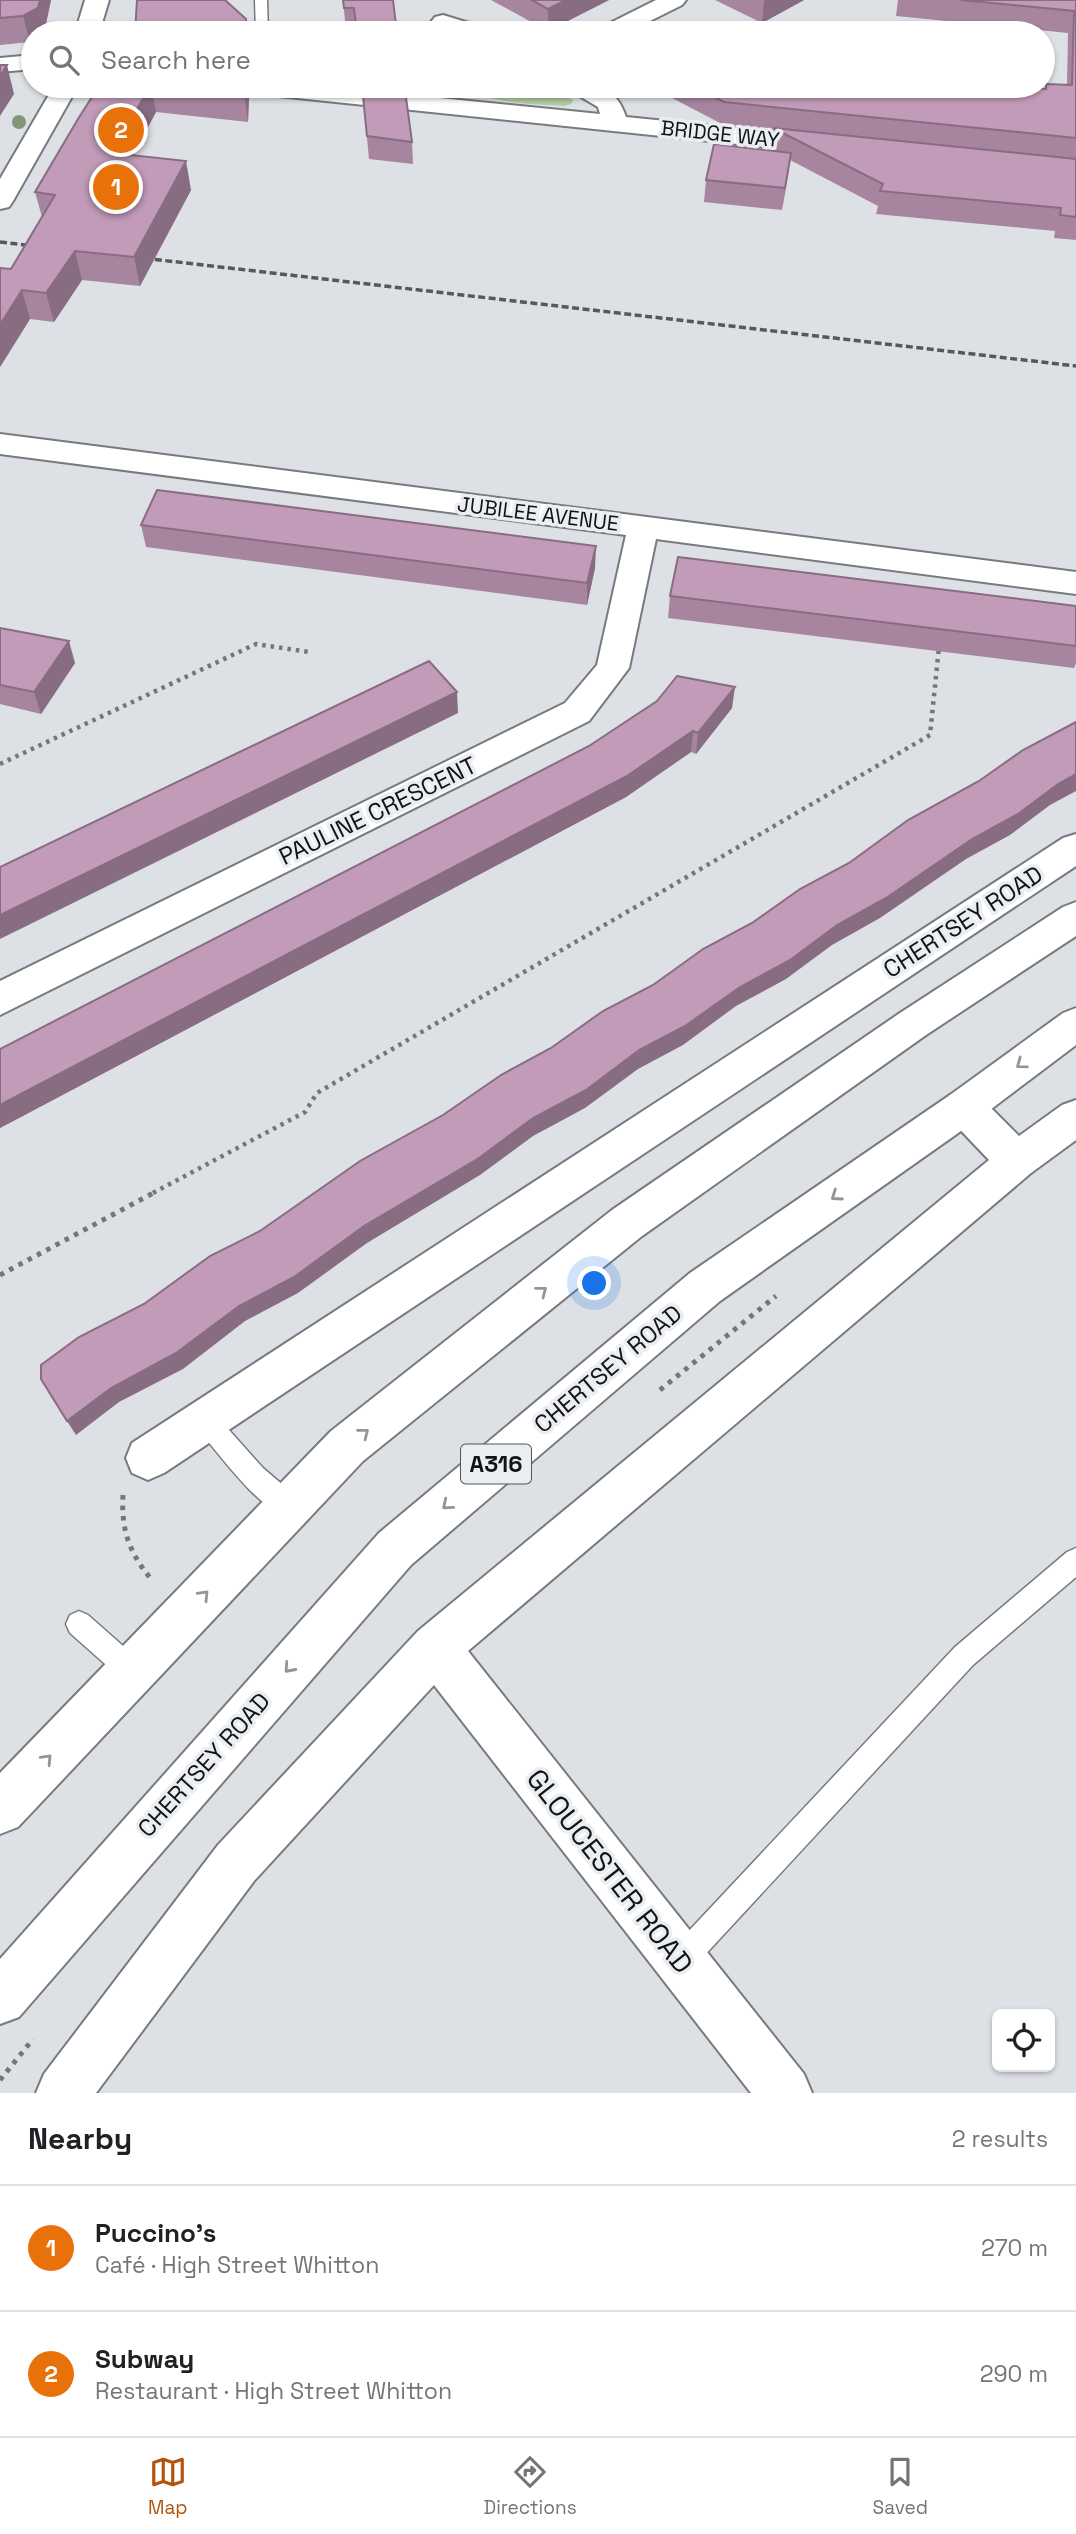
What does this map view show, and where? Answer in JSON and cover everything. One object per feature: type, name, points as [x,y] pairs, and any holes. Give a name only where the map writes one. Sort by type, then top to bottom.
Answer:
[{"type":"main road","points":[[91,21],[97,0]]},
{"type":"main road","points":[[632,21],[674,0]]},
{"type":"main road","points":[[0,65],[21,63]]},
{"type":"main road","points":[[0,201],[59,98]]},
{"type":"main road","name":"BRIDGE WAY","points":[[465,98],[615,123],[845,147]]},
{"type":"main road","points":[[600,98],[608,103],[615,123]]},
{"type":"main road","name":"JUBILEE AVENUE","points":[[0,444],[1076,583]]},
{"type":"main road","name":"PAULINE CRESCENT","points":[[0,999],[577,712],[612,668],[643,527]]},
{"type":"main road","name":"CHERTSEY ROAD","points":[[148,1458],[1076,848]]},
{"type":"main road","points":[[0,1808],[348,1446],[627,1223],[913,1024],[1076,917]]},
{"type":"main road","name":"CHERTSEY ROAD","points":[[0,1997],[395,1549],[705,1287],[964,1107],[1076,1024]]},
{"type":"main road","points":[[964,1107],[1017,1161]]},
{"type":"main road","points":[[63,2093],[236,1863],[435,1648],[1017,1161],[1076,1117]]},
{"type":"main road","name":"GLOUCESTER ROAD","points":[[435,1648],[785,2093]]},
{"type":"lane","points":[[261,0],[262,21]]},
{"type":"lane","points":[[205,1420],[254,1476],[289,1507]]},
{"type":"lane","points":[[680,1961],[964,1656],[1076,1561]]},
{"type":"lane","points":[[79,1624],[131,1670]]},
{"type":"path","points":[[0,764],[256,644],[309,652]]},
{"type":"path","points":[[0,1275],[305,1112],[317,1093],[930,736],[940,644]]},
{"type":"path","points":[[148,1458],[125,1482],[121,1518],[129,1552],[151,1579]]},
{"type":"green space","points":[[492,98],[573,100],[571,104],[564,106]]},
{"type":"building","points":[[0,0],[40,0],[38,8],[23,16],[0,18]]},
{"type":"building","points":[[137,0],[225,0],[246,19],[246,21],[136,21]]},
{"type":"building","points":[[343,0],[393,0],[396,21],[356,21],[354,8],[344,8]]},
{"type":"building","points":[[532,0],[566,0],[548,9]]},
{"type":"building","points":[[961,0],[1076,0],[1076,138],[724,102],[716,98],[1055,98],[1055,84],[1072,85],[1074,11]]},
{"type":"building","points":[[0,65],[7,65],[0,76]]},
{"type":"building","points":[[91,98],[143,98],[112,153],[186,161],[134,257],[75,251],[46,293],[22,290],[0,325],[0,268],[11,269],[55,195],[35,192]]},
{"type":"building","points":[[363,98],[406,98],[412,142],[367,136]]},
{"type":"building","points":[[773,128],[1076,159],[1076,217],[1060,215],[1061,208],[880,191],[883,184]]},
{"type":"building","points":[[714,144],[791,153],[785,188],[706,180]]},
{"type":"building","points":[[157,490],[596,546],[587,583],[141,525]]},
{"type":"building","points":[[678,557],[1076,606],[1076,646],[670,596]]},
{"type":"building","points":[[0,628],[69,641],[34,692],[0,685]]},
{"type":"building","points":[[429,661],[457,692],[0,915],[0,867]]},
{"type":"building","points":[[677,676],[735,687],[698,733],[693,731],[627,776],[0,1105],[0,1049],[589,746],[657,701]]},
{"type":"building","points":[[1076,722],[1076,774],[1018,814],[972,839],[886,898],[837,925],[790,960],[740,987],[685,1026],[639,1050],[586,1090],[533,1118],[479,1158],[364,1226],[294,1277],[239,1306],[176,1353],[111,1388],[67,1421],[41,1379],[41,1365],[79,1337],[144,1304],[210,1256],[260,1231],[360,1161],[443,1115],[501,1075],[551,1048],[603,1011],[653,985],[703,949],[752,923],[800,889],[849,863],[908,820],[979,781],[1023,750]]},
{"type":"railway","points":[[0,242],[43,247]]},
{"type":"railway","points":[[134,257],[1076,366]]},
{"type":"place","name":"Subway","points":[[121,130]]},
{"type":"place","name":"Puccino's","points":[[116,187]]}]
